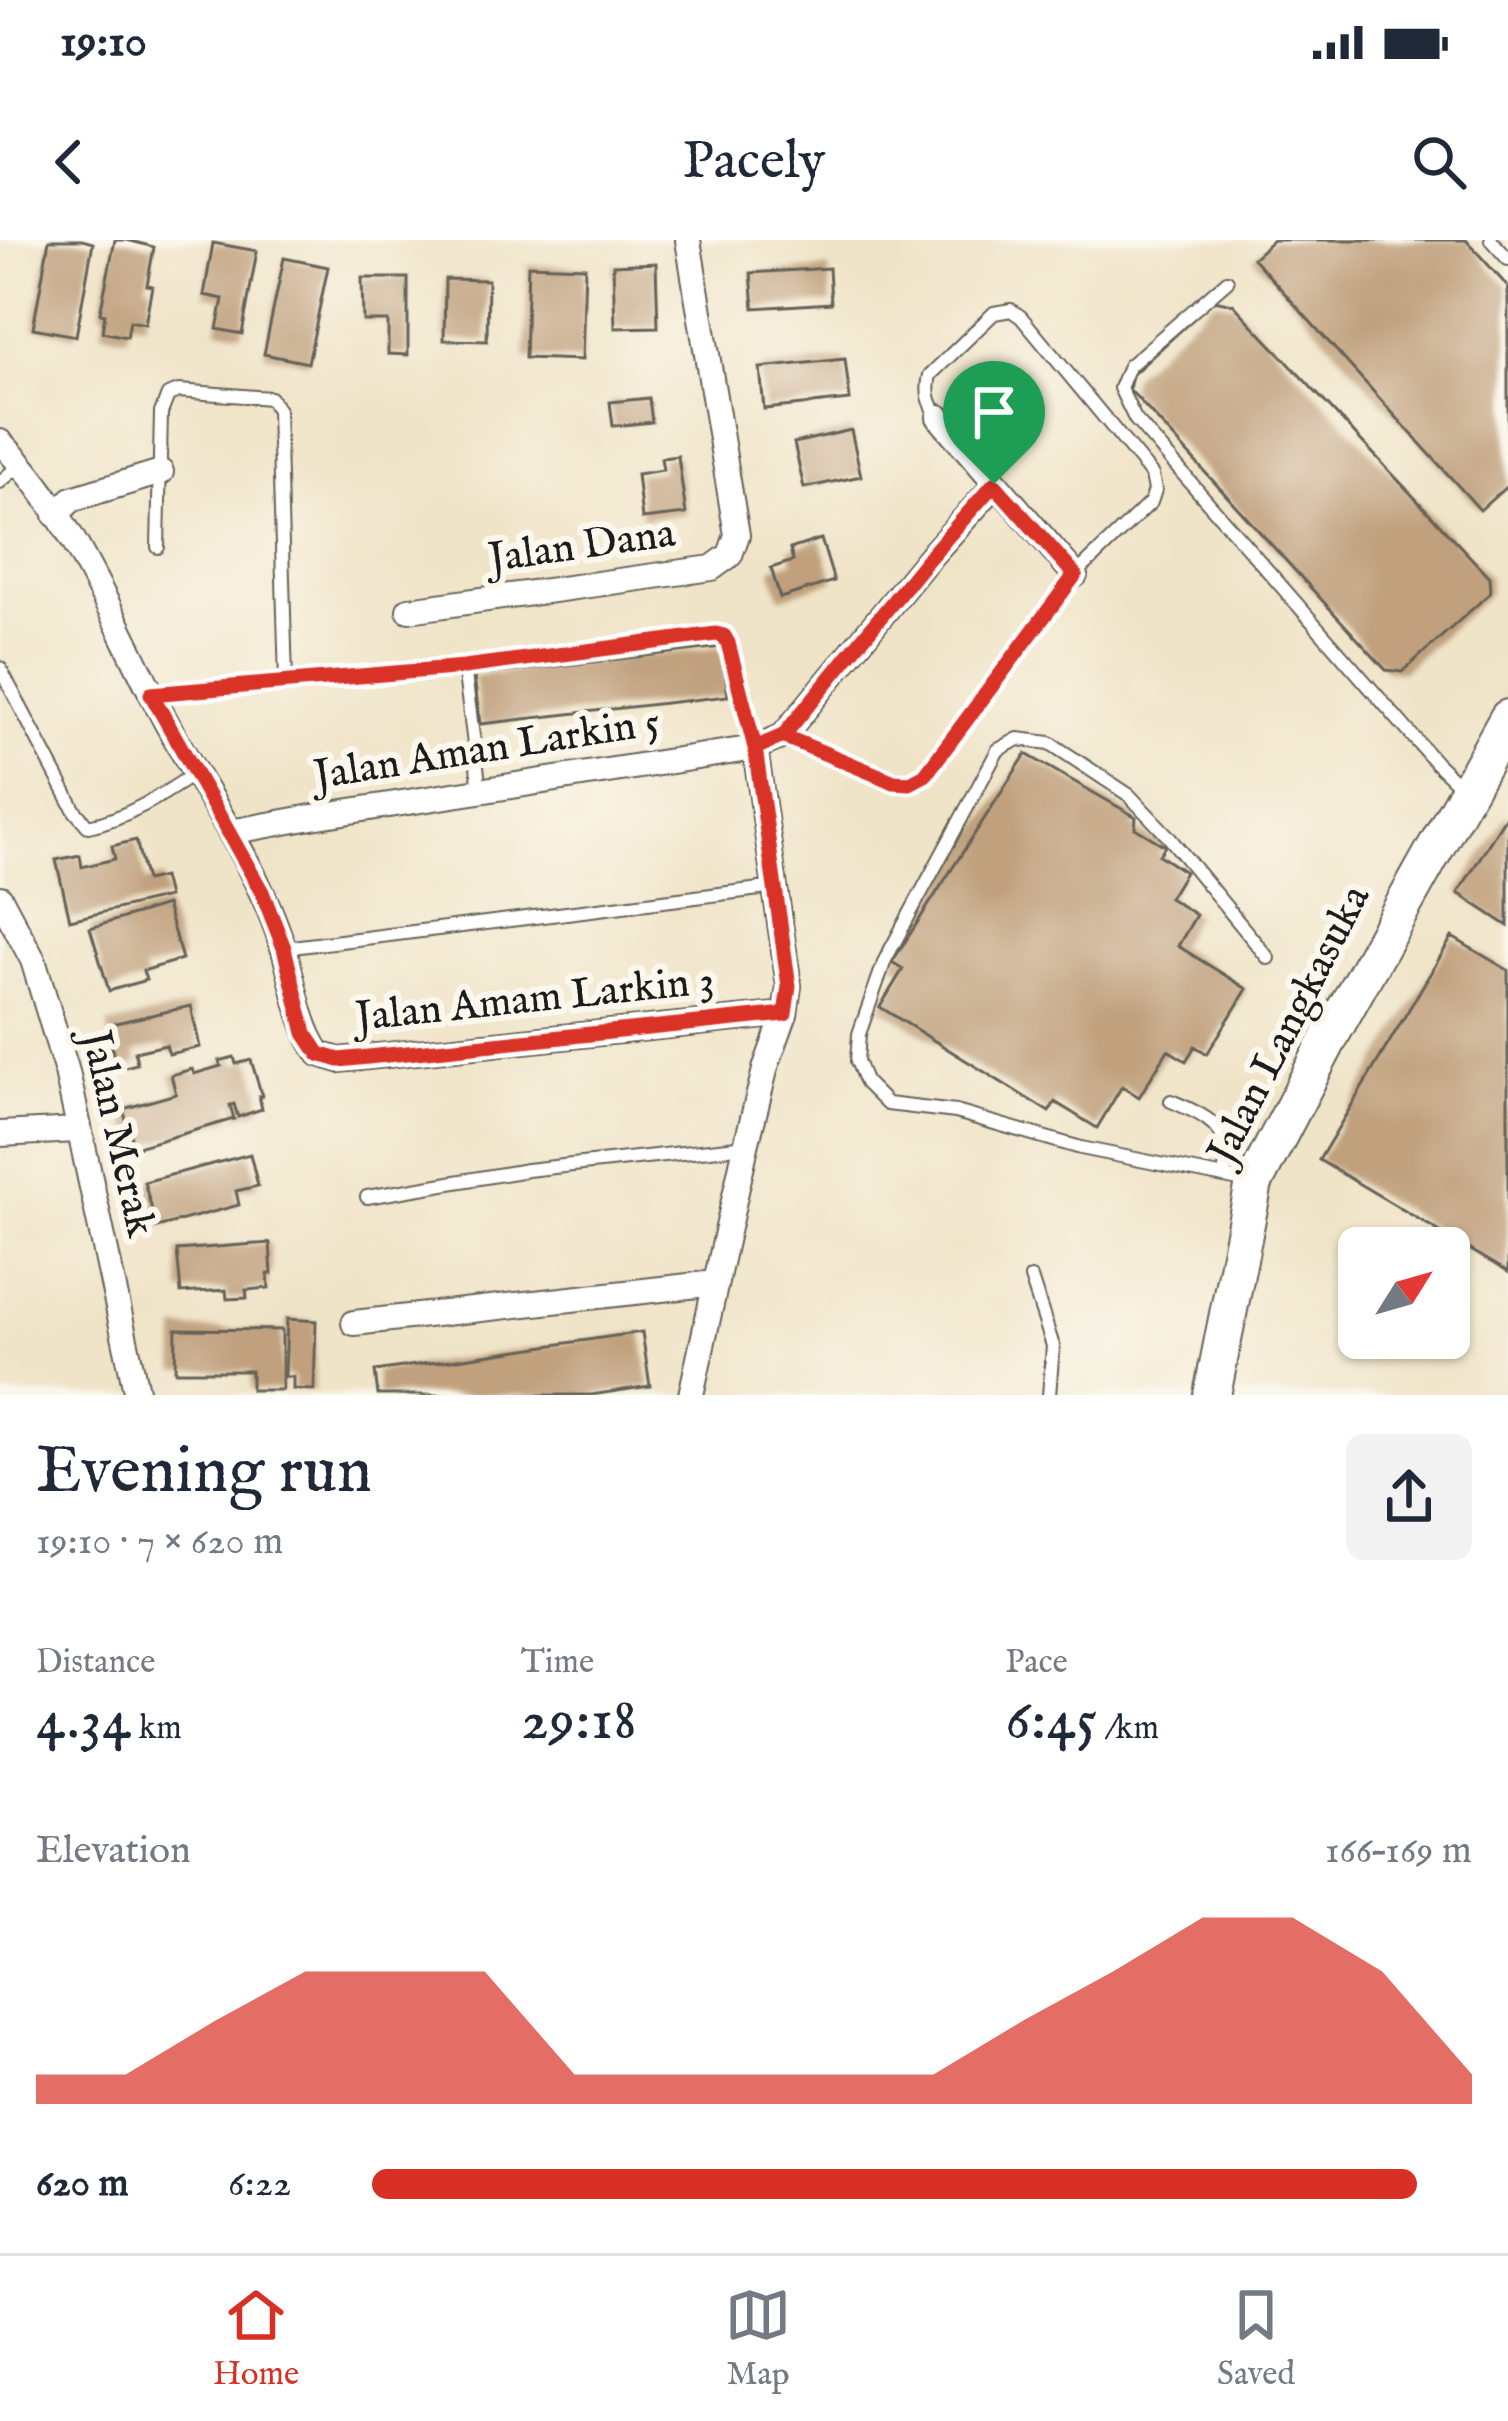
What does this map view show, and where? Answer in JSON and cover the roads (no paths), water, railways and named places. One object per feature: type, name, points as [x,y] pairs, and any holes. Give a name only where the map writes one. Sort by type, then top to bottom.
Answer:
[{"type":"main road","name":"Jalan Langkasuka","points":[[1212,1395],[1239,1180],[1332,1033],[1508,718]]},
{"type":"street","name":"Jalan Dana","points":[[409,610],[712,568],[730,555],[737,535],[688,240]]},
{"type":"street","points":[[939,417],[1075,575]]},
{"type":"street","name":"Jalan Amam Larkin 3","points":[[0,442],[22,463],[80,551],[151,694],[262,892],[284,948],[305,1033],[319,1054],[339,1060],[785,1014]]},
{"type":"street","points":[[56,515],[72,500],[161,472]]},
{"type":"street","points":[[783,736],[994,484]]},
{"type":"street","name":"Jalan Aman Larkin 5","points":[[230,832],[755,748],[783,736]]},
{"type":"street","points":[[691,1395],[746,1145],[789,986],[755,748]]},
{"type":"street","name":"Jalan Merak","points":[[0,898],[33,960],[67,1072],[137,1395]]},
{"type":"street","points":[[0,1134],[77,1130]]},
{"type":"street","points":[[355,1323],[716,1283]]},
{"type":"lane","points":[[1491,240],[1508,259]]},
{"type":"lane","points":[[1227,281],[1129,366],[1120,388],[1135,419],[1465,791]]},
{"type":"lane","points":[[783,736],[894,782],[910,783],[925,775],[1075,575],[1151,502],[1155,482],[1012,310],[994,314],[930,375],[930,405],[939,417]]},
{"type":"lane","points":[[158,548],[161,413],[168,395],[179,391],[265,395],[276,406],[286,681]]},
{"type":"lane","points":[[0,482],[22,463]]},
{"type":"lane","points":[[151,694],[464,667],[716,634],[724,636],[731,652],[755,748]]},
{"type":"lane","points":[[464,667],[480,790]]},
{"type":"lane","points":[[0,668],[75,812],[88,826],[104,823],[194,774]]},
{"type":"lane","points":[[1239,1180],[1081,1148],[956,1112],[886,1103],[866,1083],[857,1061],[859,1034],[885,960],[998,749],[1018,739],[1050,743],[1129,795],[1268,958]]},
{"type":"lane","points":[[284,948],[776,887]]},
{"type":"lane","points":[[1172,1101],[1200,1113],[1218,1130],[1239,1180]]},
{"type":"lane","points":[[367,1197],[526,1170],[746,1145]]},
{"type":"lane","points":[[1031,1278],[1053,1346],[1049,1395]]}]
